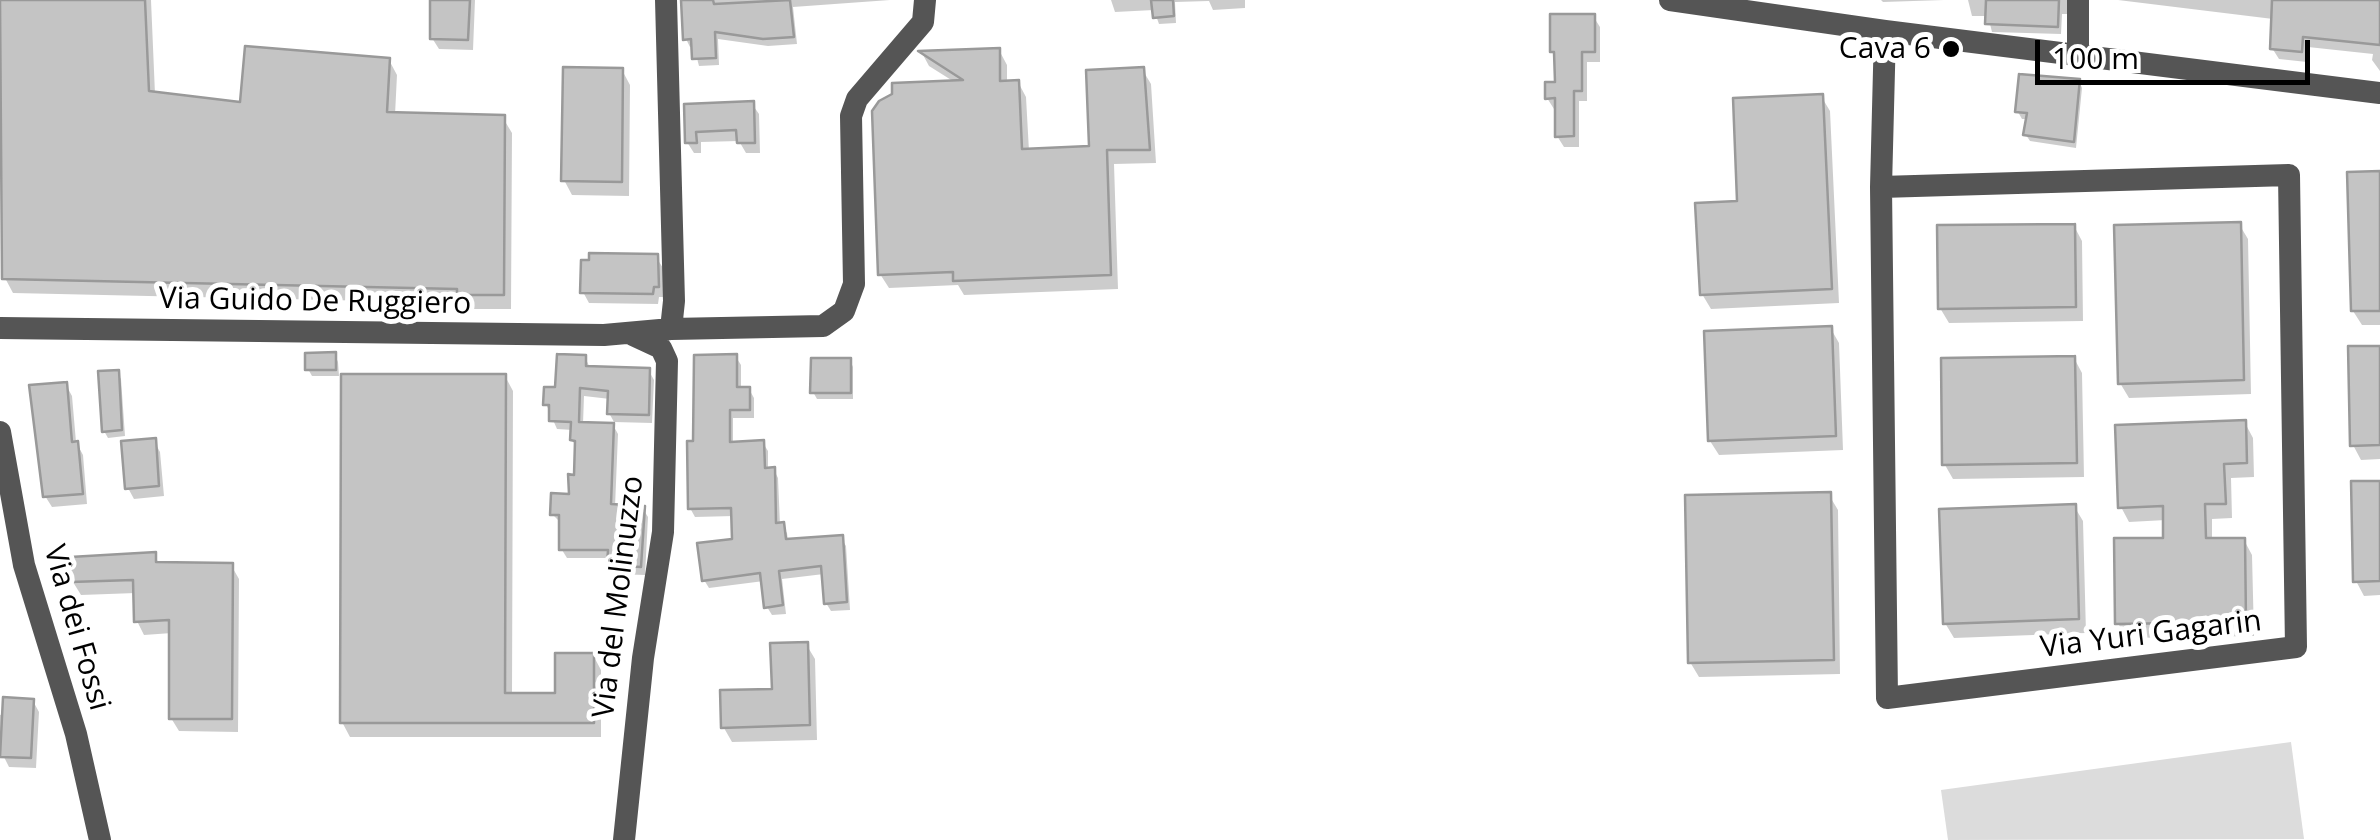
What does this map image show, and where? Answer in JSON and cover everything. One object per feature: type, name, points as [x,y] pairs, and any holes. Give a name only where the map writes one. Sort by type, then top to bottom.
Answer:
[{"type":"street","points":[[666,0],[674,301],[671,330]]},
{"type":"street","name":"Via Guido De Ruggiero","points":[[0,328],[630,334],[823,326],[844,310],[854,284],[851,116],[857,99],[922,22],[925,0]]},
{"type":"street","points":[[1670,0],[2380,93]]},
{"type":"street","points":[[2078,0],[2078,54]]},
{"type":"street","name":"Via Yuri Gagarin","points":[[1881,187],[2289,175],[2296,647],[1887,698],[1881,187],[1885,31]]},
{"type":"street","name":"Via del Molinuzzo","points":[[624,840],[642,658],[663,532],[666,361],[660,348],[630,334]]},
{"type":"street","name":"Via dei Fossi","points":[[0,432],[24,565],[76,734],[100,840]]},
{"type":"shaded area","points":[[2291,742],[2304,839],[1948,840],[1941,790]]},
{"type":"building","points":[[0,0],[145,0],[149,91],[240,102],[245,46],[390,58],[387,112],[505,115],[504,295],[457,295],[457,289],[2,279]]},
{"type":"building","points":[[430,0],[470,0],[468,40],[430,39]]},
{"type":"building","points":[[681,0],[713,0],[714,4],[790,0],[794,37],[763,39],[715,32],[716,58],[692,59],[691,39],[683,40]]},
{"type":"building","points":[[1151,0],[1173,0],[1174,16],[1153,18]]},
{"type":"building","points":[[1986,0],[2059,0],[2058,27],[1985,24]]},
{"type":"building","points":[[2272,0],[2380,0],[2380,45],[2303,37],[2302,52],[2270,49]]},
{"type":"building","points":[[1550,14],[1595,14],[1595,52],[1582,52],[1582,91],[1574,91],[1574,136],[1555,137],[1555,98],[1545,99],[1545,82],[1555,82]]},
{"type":"building","points":[[1000,48],[1000,81],[1019,80],[1022,149],[1089,146],[1086,70],[1144,67],[1150,150],[1107,150],[1111,275],[953,281],[953,272],[878,275],[872,111],[879,101],[892,94],[892,83],[963,80],[918,51]]},
{"type":"building","points":[[563,67],[623,68],[622,182],[561,181]]},
{"type":"building","points":[[2019,74],[2080,79],[2074,142],[2023,135],[2027,113],[2015,112]]},
{"type":"building","points":[[1823,94],[1832,289],[1700,295],[1695,203],[1737,201],[1733,98]]},
{"type":"building","points":[[754,101],[755,143],[737,143],[736,130],[696,132],[697,143],[685,143],[684,104]]},
{"type":"building","points":[[2380,171],[2380,311],[2351,311],[2347,172]]},
{"type":"building","points":[[2241,222],[2244,380],[2118,384],[2114,225]]},
{"type":"building","points":[[2075,224],[2076,307],[1938,309],[1937,225]]},
{"type":"building","points":[[589,253],[658,254],[659,287],[654,287],[653,294],[580,293],[581,260],[589,260]]},
{"type":"building","points":[[1832,326],[1836,436],[1708,441],[1704,331]]},
{"type":"building","points":[[2348,346],[2380,346],[2380,445],[2350,446]]},
{"type":"building","points":[[336,352],[336,370],[305,370],[305,353]]},
{"type":"building","points":[[557,354],[586,355],[586,366],[650,368],[649,415],[607,414],[608,391],[580,388],[579,422],[614,423],[611,504],[645,506],[641,567],[607,565],[608,550],[559,550],[559,515],[550,515],[551,493],[569,494],[568,474],[574,475],[575,441],[570,440],[571,422],[549,421],[549,405],[543,405],[544,387],[555,387]]},
{"type":"building","points":[[737,354],[737,387],[750,387],[750,410],[730,410],[730,442],[764,440],[765,468],[775,467],[776,523],[784,522],[786,539],[843,535],[847,602],[824,604],[821,566],[779,571],[783,605],[764,608],[760,573],[702,581],[697,543],[732,539],[731,508],[688,509],[687,441],[693,441],[694,355]]},
{"type":"building","points":[[2075,356],[2077,463],[1942,465],[1941,358]]},
{"type":"building","points":[[811,358],[851,358],[851,393],[810,393]]},
{"type":"building","points":[[119,370],[122,430],[102,432],[98,371]]},
{"type":"building","points":[[341,374],[506,374],[505,693],[555,693],[555,653],[594,653],[594,723],[340,723]]},
{"type":"building","points":[[67,382],[72,442],[78,441],[83,494],[43,497],[29,385]]},
{"type":"building","points":[[2246,420],[2247,463],[2224,464],[2226,504],[2205,504],[2206,538],[2245,538],[2246,622],[2115,624],[2114,538],[2163,538],[2163,506],[2118,508],[2115,425]]},
{"type":"building","points":[[156,438],[159,486],[125,489],[121,441]]},
{"type":"building","points":[[2351,481],[2380,481],[2380,581],[2353,582]]},
{"type":"building","points":[[1831,492],[1834,660],[1688,663],[1685,495]]},
{"type":"building","points":[[2076,504],[2079,619],[1943,624],[1939,509]]},
{"type":"building","points":[[156,552],[156,562],[233,563],[232,719],[169,719],[169,620],[134,622],[133,580],[71,582],[70,557]]},
{"type":"building","points":[[808,642],[810,725],[721,728],[720,690],[772,689],[770,643]]},
{"type":"building","points":[[3,697],[34,699],[31,758],[0,757]]},
{"type":"place","name":"Cava 6","points":[[1951,49]]}]
